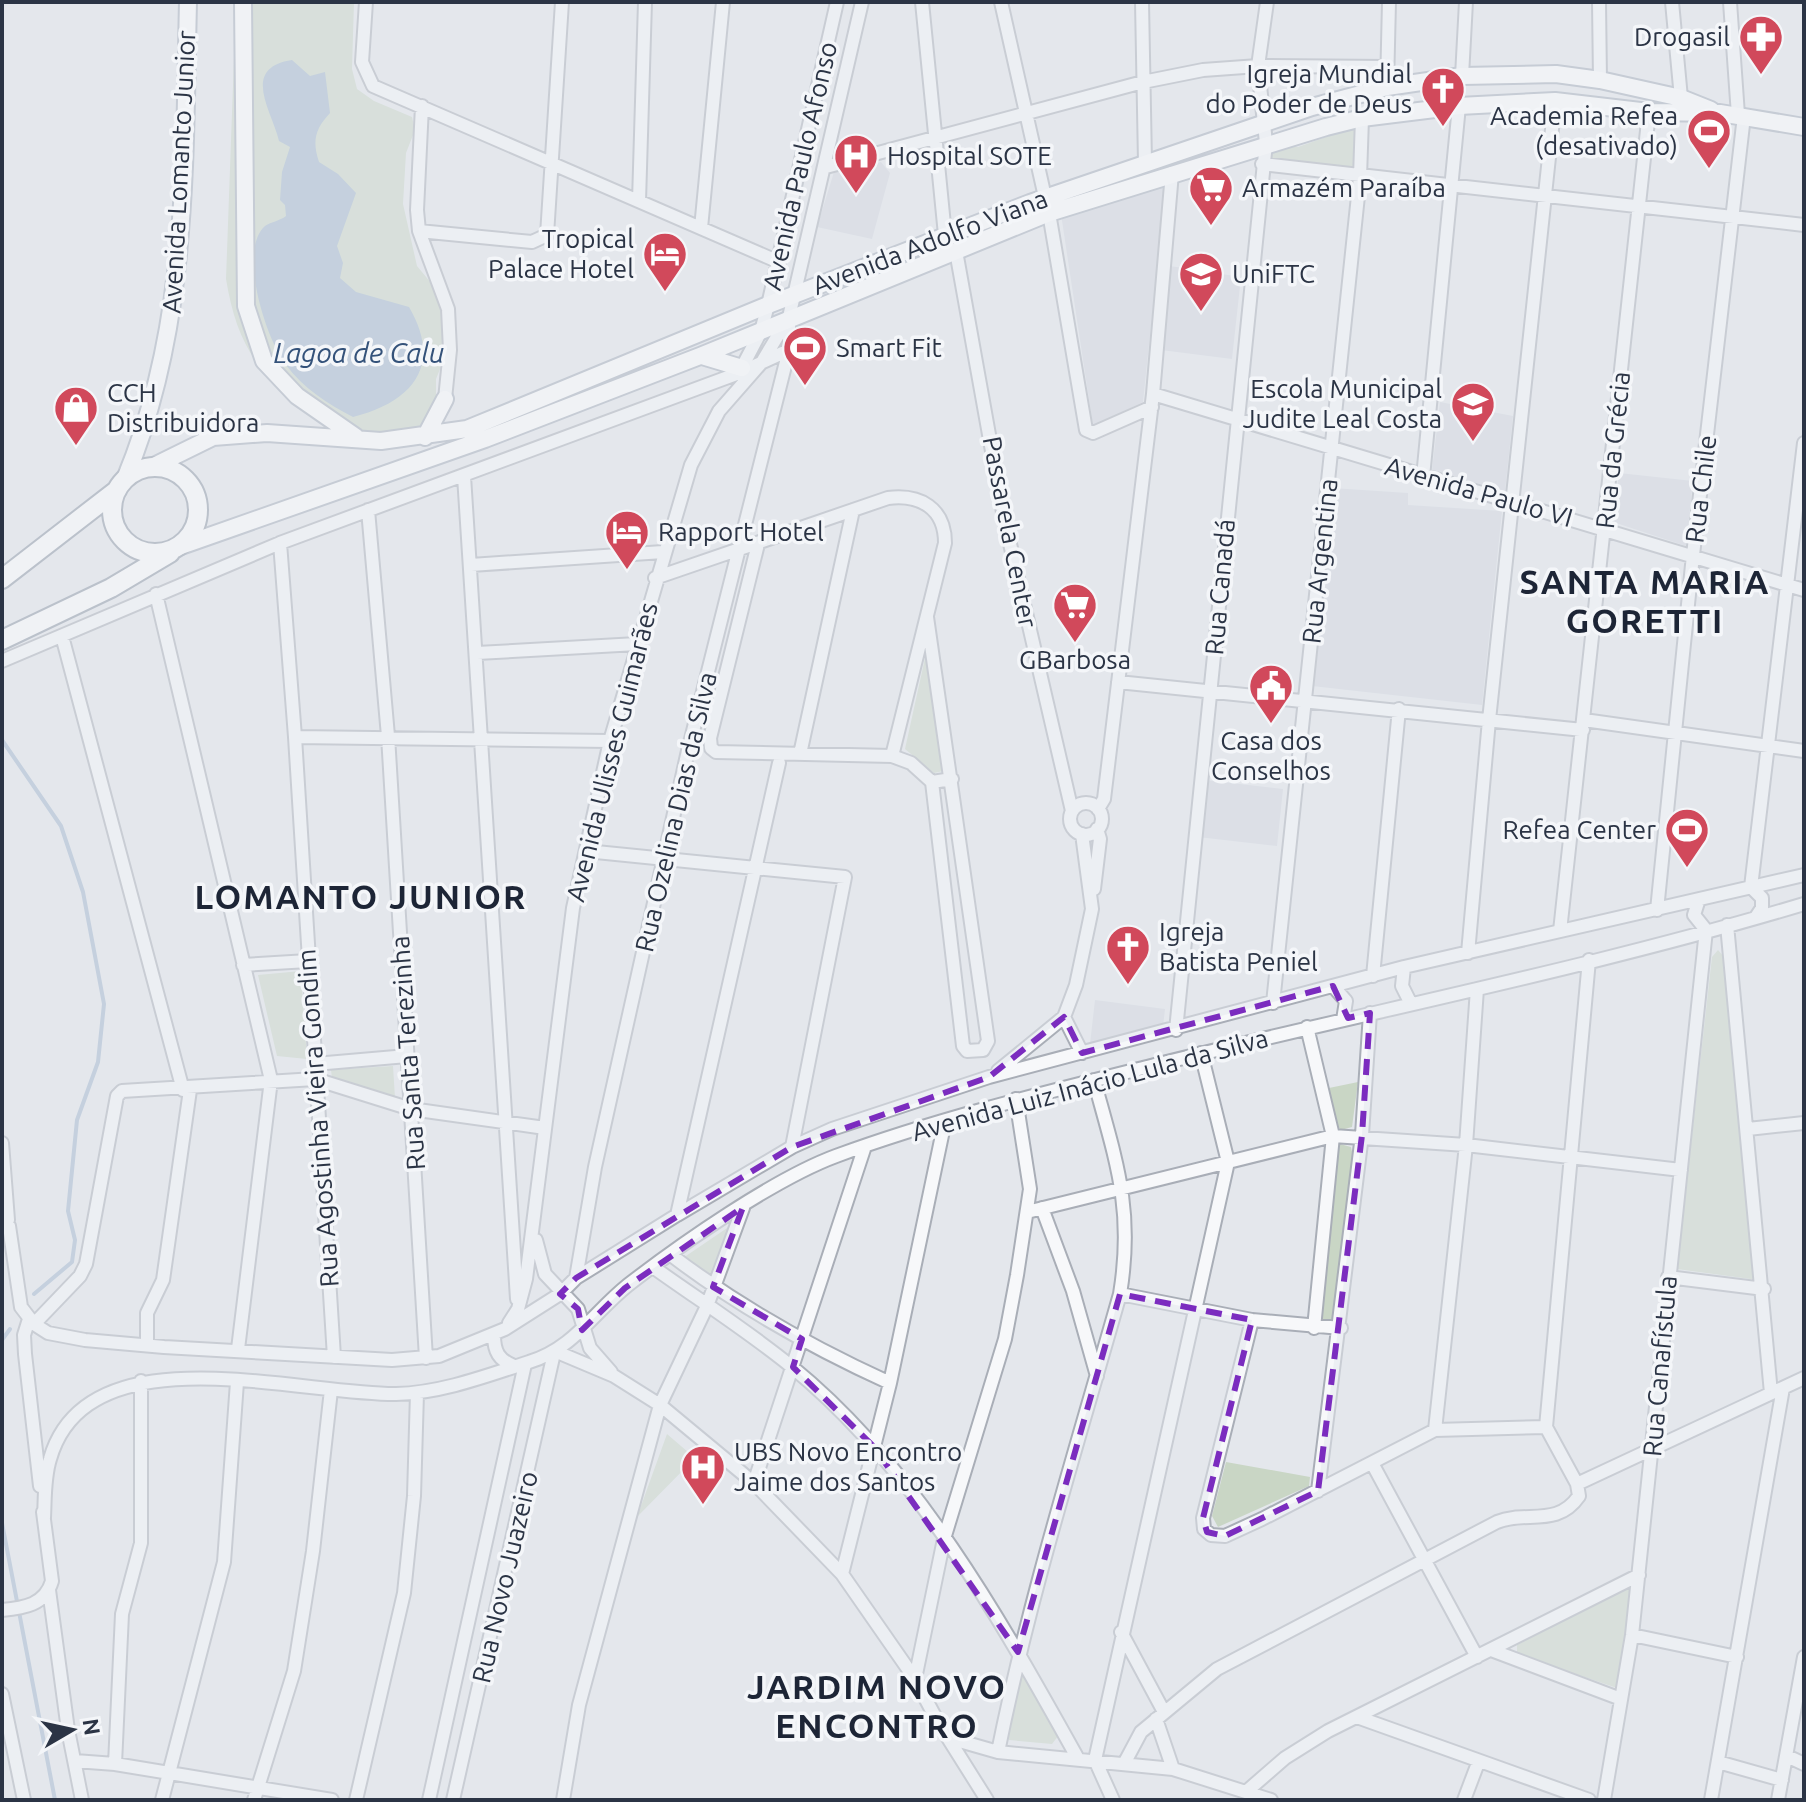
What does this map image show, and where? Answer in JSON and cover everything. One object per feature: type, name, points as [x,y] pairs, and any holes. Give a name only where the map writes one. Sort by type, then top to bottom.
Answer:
[{"type":"highway","points":[[2,579],[121,485],[152,467],[180,475],[197,499],[195,526],[178,547],[111,588],[2,640]]},
{"type":"highway","points":[[121,485],[113,519],[127,543],[152,553],[178,547]]},
{"type":"main road","name":"Avenida Lomanto Junior","points":[[121,485],[165,356],[176,299],[182,227],[188,2]]},
{"type":"main road","points":[[243,2],[246,306],[264,361],[321,416],[357,437]]},
{"type":"main road","name":"Avenida Adolfo Viana","points":[[178,547],[700,356],[956,251],[1047,205],[1145,163],[1387,87],[1462,76],[1519,73],[1607,81],[1681,98],[1734,115]]},
{"type":"main road","points":[[1419,81],[1413,86],[1413,97],[1424,110]]},
{"type":"main road","points":[[1603,106],[1617,97],[1607,81]]},
{"type":"main road","name":"Avenida Adolfo Viana","points":[[152,467],[213,437],[267,433],[381,441],[467,429],[945,235],[1362,118],[1459,106],[1555,101],[1649,112],[1734,115],[1804,127]]},
{"type":"main road","points":[[700,356],[740,370]]},
{"type":"main road","points":[[425,437],[445,399],[467,429]]},
{"type":"street","points":[[366,2],[360,46],[368,81],[779,262],[791,275],[802,269]]},
{"type":"street","points":[[419,231],[532,242],[547,235],[551,226],[551,162],[562,2]]},
{"type":"street","points":[[639,201],[645,2]]},
{"type":"street","points":[[701,228],[723,2]]},
{"type":"street","name":"Avenida Paulo Afonso","points":[[719,411],[761,331],[837,2]]},
{"type":"street","name":"Avenida Paulo Afonso","points":[[762,362],[789,317],[797,294],[862,2]]},
{"type":"street","points":[[922,2],[945,235]]},
{"type":"street","points":[[1001,2],[1047,205],[1086,430],[1093,433],[1152,401]]},
{"type":"street","points":[[1142,2],[1145,163]]},
{"type":"street","name":"Rua Canadá","points":[[1176,1030],[1266,143],[1258,66],[1267,2]]},
{"type":"street","points":[[1387,87],[1389,2]]},
{"type":"street","points":[[1462,76],[1466,2]]},
{"type":"street","points":[[1599,2],[1607,81]]},
{"type":"street","points":[[1672,2],[1681,98]]},
{"type":"street","name":"Rua Chile","points":[[1657,910],[1693,555],[1732,217],[1734,115],[1730,2]]},
{"type":"street","points":[[826,167],[1026,116],[1143,82],[1203,70],[1258,66],[1387,67]]},
{"type":"street","points":[[1468,953],[1489,720],[1515,502],[1555,101]]},
{"type":"street","points":[[422,106],[419,231],[448,309],[450,350],[445,399]]},
{"type":"street","points":[[1423,477],[1454,186],[1459,106]]},
{"type":"street","name":"Rua da Grécia","points":[[1560,931],[1649,112]]},
{"type":"street","name":"Rua Argentina","points":[[1273,1003],[1360,177],[1362,118]]},
{"type":"street","points":[[1262,164],[1804,225]]},
{"type":"street","points":[[989,1077],[1064,1017],[1083,959],[1100,839],[1098,809],[1104,799],[1152,401],[1172,173]]},
{"type":"street","name":"Passarela Center","points":[[956,251],[1004,518],[1072,811]]},
{"type":"street","name":"Rua Ozelina Dias da Silva","points":[[576,1278],[595,1167],[737,552],[789,350],[789,317]]},
{"type":"street","points":[[2,661],[280,543],[464,476],[789,350]]},
{"type":"street","name":"Avenida Ulisses Guimarães","points":[[535,1217],[573,908],[610,741],[655,578],[691,465],[719,411],[762,362]]},
{"type":"street","name":"Avenida Paulo VI","points":[[1152,401],[1236,417],[1423,477],[1804,590]]},
{"type":"street","points":[[1756,917],[1762,908],[1762,898],[1751,887],[1804,443]]},
{"type":"street","points":[[464,476],[518,1309]]},
{"type":"street","points":[[655,578],[853,510],[906,495],[923,500],[942,521],[945,543],[892,756]]},
{"type":"street","name":"Rua Santa Terezinha","points":[[368,510],[388,736],[426,1358]]},
{"type":"street","points":[[800,754],[853,510]]},
{"type":"street","name":"Rua Agostinha Vieira Gondim","points":[[280,543],[334,1357]]},
{"type":"street","points":[[758,544],[710,745],[716,752],[892,756],[911,763],[932,782],[963,1046],[970,1053],[983,1050],[988,1041],[927,617]]},
{"type":"street","points":[[471,565],[663,552]]},
{"type":"street","points":[[156,594],[271,1080],[238,1349]]},
{"type":"street","points":[[62,636],[186,1090],[163,1280],[147,1313],[147,1345]]},
{"type":"street","points":[[477,653],[637,644]]},
{"type":"street","points":[[1118,682],[1489,720],[1674,734],[1804,751]]},
{"type":"street","points":[[1373,976],[1399,709]]},
{"type":"street","points":[[295,737],[610,741]]},
{"type":"street","points":[[677,1215],[779,763]]},
{"type":"street","points":[[932,782],[952,779]]},
{"type":"street","points":[[1092,909],[1082,834],[1071,823],[1072,811],[1083,803],[1098,809]]},
{"type":"street","points":[[1082,834],[1097,829]]},
{"type":"street","points":[[586,851],[843,876],[846,880],[792,1147]]},
{"type":"street","name":"Avenida Luiz Inácio Lula da Silva","points":[[30,1319],[64,1337],[147,1345],[334,1357],[426,1358],[459,1350],[499,1332],[560,1294],[576,1278],[677,1215],[792,1147],[832,1129],[989,1077],[1176,1030],[1404,967],[1804,875]]},
{"type":"street","name":"Rua Canafístula","points":[[1604,1800],[1639,1575],[1706,930],[1694,915],[1699,899]]},
{"type":"street","name":"Avenida Luiz Inácio Lula da Silva","points":[[44,1518],[48,1464],[59,1437],[74,1415],[99,1395],[141,1381],[237,1382],[417,1393],[520,1365],[556,1353],[625,1288],[743,1207],[806,1169],[865,1146],[1016,1099],[1410,1002],[1477,989],[1804,904]]},
{"type":"street","points":[[1711,1800],[1737,1657],[1777,1390],[1727,925]]},
{"type":"street","points":[[1125,1762],[1141,1732],[1235,1658],[1509,1517],[1538,1520],[1563,1512],[1579,1496],[1577,1484],[1546,1427],[1589,960]]},
{"type":"street","points":[[243,965],[308,961]]},
{"type":"street","points":[[1404,967],[1402,986],[1410,1002]]},
{"type":"street","points":[[1333,986],[1346,1001],[1343,1020]]},
{"type":"street","points":[[1435,1430],[1466,1145],[1477,989]]},
{"type":"street","points":[[1318,1491],[1341,1328],[1362,1135],[1370,1013]]},
{"type":"street","points":[[1064,1017],[1082,1053]]},
{"type":"street","points":[[1307,1027],[1333,1136],[1314,1328]]},
{"type":"street","points":[[1113,1800],[1095,1760],[1121,1632],[1228,1162],[1201,1053]]},
{"type":"street","points":[[315,1064],[407,1056]]},
{"type":"street","points":[[82,1800],[49,1590],[52,1581],[24,1330],[30,1319],[80,1276],[86,1264],[117,1096],[126,1091],[186,1090],[271,1080],[315,1079],[411,1109],[545,1128]]},
{"type":"street","points":[[998,1752],[1018,1652],[1120,1294],[1127,1239],[1123,1188],[1094,1080]]},
{"type":"street","points":[[915,1679],[944,1539],[1005,1339],[1027,1212],[1028,1163],[1016,1099]]},
{"type":"street","points":[[842,1574],[890,1383],[945,1121]]},
{"type":"street","points":[[1748,1129],[1804,1123]]},
{"type":"street","points":[[1027,1212],[1333,1136],[1362,1135],[1466,1145],[1681,1170]]},
{"type":"street","points":[[2,1143],[17,1290],[30,1319]]},
{"type":"street","points":[[754,1483],[865,1146]]},
{"type":"street","points":[[563,1800],[579,1705],[660,1405],[707,1306],[743,1207]]},
{"type":"street","points":[[1042,1208],[1073,1291],[1097,1376]]},
{"type":"street","points":[[2,1213],[9,1226]]},
{"type":"street","points":[[520,1365],[502,1361],[496,1354],[499,1332],[518,1309],[535,1217]]},
{"type":"street","points":[[535,1217],[539,1263],[560,1294],[578,1309],[590,1348],[614,1376]]},
{"type":"street","points":[[671,1255],[713,1287],[802,1339],[890,1383]]},
{"type":"street","points":[[653,1267],[793,1367],[874,1447],[944,1539],[1018,1652],[1077,1757]]},
{"type":"street","points":[[1668,1277],[1764,1289]]},
{"type":"street","points":[[1120,1294],[1252,1320],[1314,1328],[1341,1328]]},
{"type":"street","points":[[1252,1320],[1203,1518],[1204,1529],[1211,1535],[1225,1536],[1435,1430],[1546,1427]]},
{"type":"street","points":[[556,1353],[614,1376],[660,1405],[754,1483],[842,1574],[915,1679],[987,1800]]},
{"type":"street","name":"Rua Novo Juazeiro","points":[[453,1800],[556,1353]]},
{"type":"street","name":"Rua Novo Juazeiro","points":[[429,1800],[520,1365]]},
{"type":"street","points":[[1577,1484],[1804,1378]]},
{"type":"street","points":[[115,1764],[122,1614],[141,1543],[141,1381]]},
{"type":"street","points":[[162,1800],[224,1562],[237,1382]]},
{"type":"street","points":[[256,1794],[294,1671],[313,1551],[331,1390]]},
{"type":"street","points":[[356,1800],[404,1593],[414,1496],[417,1393]]},
{"type":"street","points":[[1372,1463],[1477,1657]]},
{"type":"street","points":[[1247,1791],[1285,1758],[1357,1717],[1639,1575]]},
{"type":"street","points":[[3,1611],[31,1606],[49,1590]]},
{"type":"street","points":[[1121,1632],[1160,1716],[1173,1769]]},
{"type":"street","points":[[1632,1635],[1737,1657]]},
{"type":"street","points":[[1491,1650],[1621,1699]]},
{"type":"street","points":[[1778,1800],[1804,1657]]},
{"type":"street","points":[[2,1694],[24,1800]]},
{"type":"street","points":[[1357,1717],[1478,1763],[1589,1800]]},
{"type":"street","points":[[939,1724],[963,1742],[998,1752],[1077,1757],[1173,1769],[1271,1800]]},
{"type":"street","points":[[1787,1756],[1804,1764]]},
{"type":"street","points":[[75,1761],[167,1772],[256,1794],[332,1800]]},
{"type":"street","points":[[1718,1762],[1782,1780]]},
{"type":"street","points":[[1464,1800],[1478,1763]]},
{"type":"street","points":[[2,1766],[17,1764]]},
{"type":"highlighted area","points":[[1333,986],[1348,1018],[1370,1013],[1362,1135],[1318,1491],[1225,1536],[1207,1532],[1203,1518],[1252,1320],[1120,1294],[1018,1652],[874,1447],[793,1367],[802,1339],[713,1287],[743,1207],[625,1288],[582,1330],[578,1309],[560,1294],[576,1278],[792,1147],[989,1077],[1064,1017],[1082,1053]]},
{"type":"shaded area","name":"Hospital SOTE","points":[[881,162],[890,173],[872,239],[817,227],[834,172]]},
{"type":"shaded area","points":[[1166,182],[1143,402],[1093,426],[1061,214]]},
{"type":"shaded area","name":"UniFTC","points":[[1170,266],[1241,277],[1232,359],[1161,350]]},
{"type":"shaded area","name":"Escola Municipal Judite Leal Costa","points":[[1440,402],[1513,416],[1505,491],[1432,470]]},
{"type":"shaded area","points":[[1619,473],[1693,481],[1686,546],[1613,522]]},
{"type":"shaded area","points":[[1332,488],[1408,493],[1408,505],[1502,511],[1482,705],[1312,686]]},
{"type":"shaded area","points":[[1205,780],[1283,789],[1277,846],[1198,837]]},
{"type":"shaded area","points":[[1095,1000],[1165,1009],[1163,1027],[1090,1044]]},
{"type":"green space","points":[[236,2],[354,2],[352,69],[357,89],[374,101],[412,117],[415,130],[406,153],[403,204],[417,266],[441,295],[446,354],[436,379],[436,411],[427,427],[378,435],[341,424],[320,414],[282,388],[267,374],[245,342],[237,324],[226,279]]},
{"type":"green space","points":[[1360,125],[1357,168],[1272,160],[1269,151],[1287,144],[1298,147]]},
{"type":"green space","points":[[927,649],[948,770],[934,773],[905,749]]},
{"type":"green space","points":[[1718,950],[1724,957],[1758,1280],[1677,1269],[1712,957]]},
{"type":"green space","points":[[301,971],[307,1059],[277,1056],[258,975]]},
{"type":"green space","points":[[393,1066],[395,1098],[332,1078],[331,1070]]},
{"type":"green space","points":[[1358,1082],[1352,1127],[1341,1130],[1336,1124],[1329,1088]]},
{"type":"green space","points":[[1340,1144],[1351,1147],[1353,1156],[1335,1319],[1331,1322],[1322,1321],[1320,1315],[1337,1147]]},
{"type":"green space","points":[[730,1226],[711,1280],[683,1258]]},
{"type":"green space","points":[[667,1434],[695,1458],[637,1517]]},
{"type":"green space","points":[[1226,1462],[1310,1477],[1309,1486],[1218,1527],[1212,1516]]},
{"type":"green space","points":[[1627,1588],[1632,1591],[1617,1688],[1517,1654],[1517,1645]]},
{"type":"green space","points":[[1021,1668],[1059,1735],[1052,1744],[1009,1740],[1006,1733]]},
{"type":"water","name":"Lagoa de Calu","points":[[292,60],[310,76],[325,72],[330,113],[316,136],[317,155],[319,162],[338,174],[356,193],[337,246],[343,263],[340,278],[356,292],[409,307],[419,328],[423,347],[422,363],[406,391],[392,402],[353,417],[316,395],[286,365],[271,337],[254,275],[257,238],[265,226],[286,216],[285,205],[280,200],[282,172],[290,147],[279,141],[266,104],[263,81],[267,72],[276,65]]},
{"type":"waterway","points":[[2,740],[61,826],[83,892],[104,1004],[98,1062],[77,1120],[68,1211],[75,1240],[72,1262],[34,1294]]},
{"type":"waterway","points":[[2,1340],[10,1329]]},
{"type":"waterway","points":[[2,1523],[55,1800]]},
{"type":"place","name":"Drogasil","points":[[1761,76]]},
{"type":"place","name":"Igreja Mundial do Poder de Deus","points":[[1443,128]]},
{"type":"place","name":"Academia Refea (desativado)","points":[[1709,170]]},
{"type":"place","name":"Hospital SOTE","points":[[856,195]]},
{"type":"place","name":"Armazém Paraíba","points":[[1211,227]]},
{"type":"place","name":"Tropical Palace Hotel","points":[[665,293]]},
{"type":"place","name":"UniFTC","points":[[1201,313]]},
{"type":"place","name":"Smart Fit","points":[[805,387]]},
{"type":"place","name":"Escola Municipal Judite Leal Costa","points":[[1473,443]]},
{"type":"place","name":"CCH Distribuidora","points":[[76,447]]},
{"type":"place","name":"Rapport Hotel","points":[[627,571]]},
{"type":"place","name":"GBarbosa","points":[[1075,644]]},
{"type":"place","name":"Casa dos Conselhos","points":[[1271,725]]},
{"type":"place","name":"Refea Center","points":[[1687,869]]},
{"type":"place","name":"Igreja Batista Peniel","points":[[1128,986]]},
{"type":"place","name":"UBS Novo Encontro Jaime dos Santos","points":[[703,1506]]},
{"type":"district","name":"SANTA MARIA GORETTI","points":[[1645,602]]},
{"type":"district","name":"LOMANTO JUNIOR","points":[[361,897]]},
{"type":"district","name":"JARDIM NOVO ENCONTRO","points":[[877,1706]]}]
